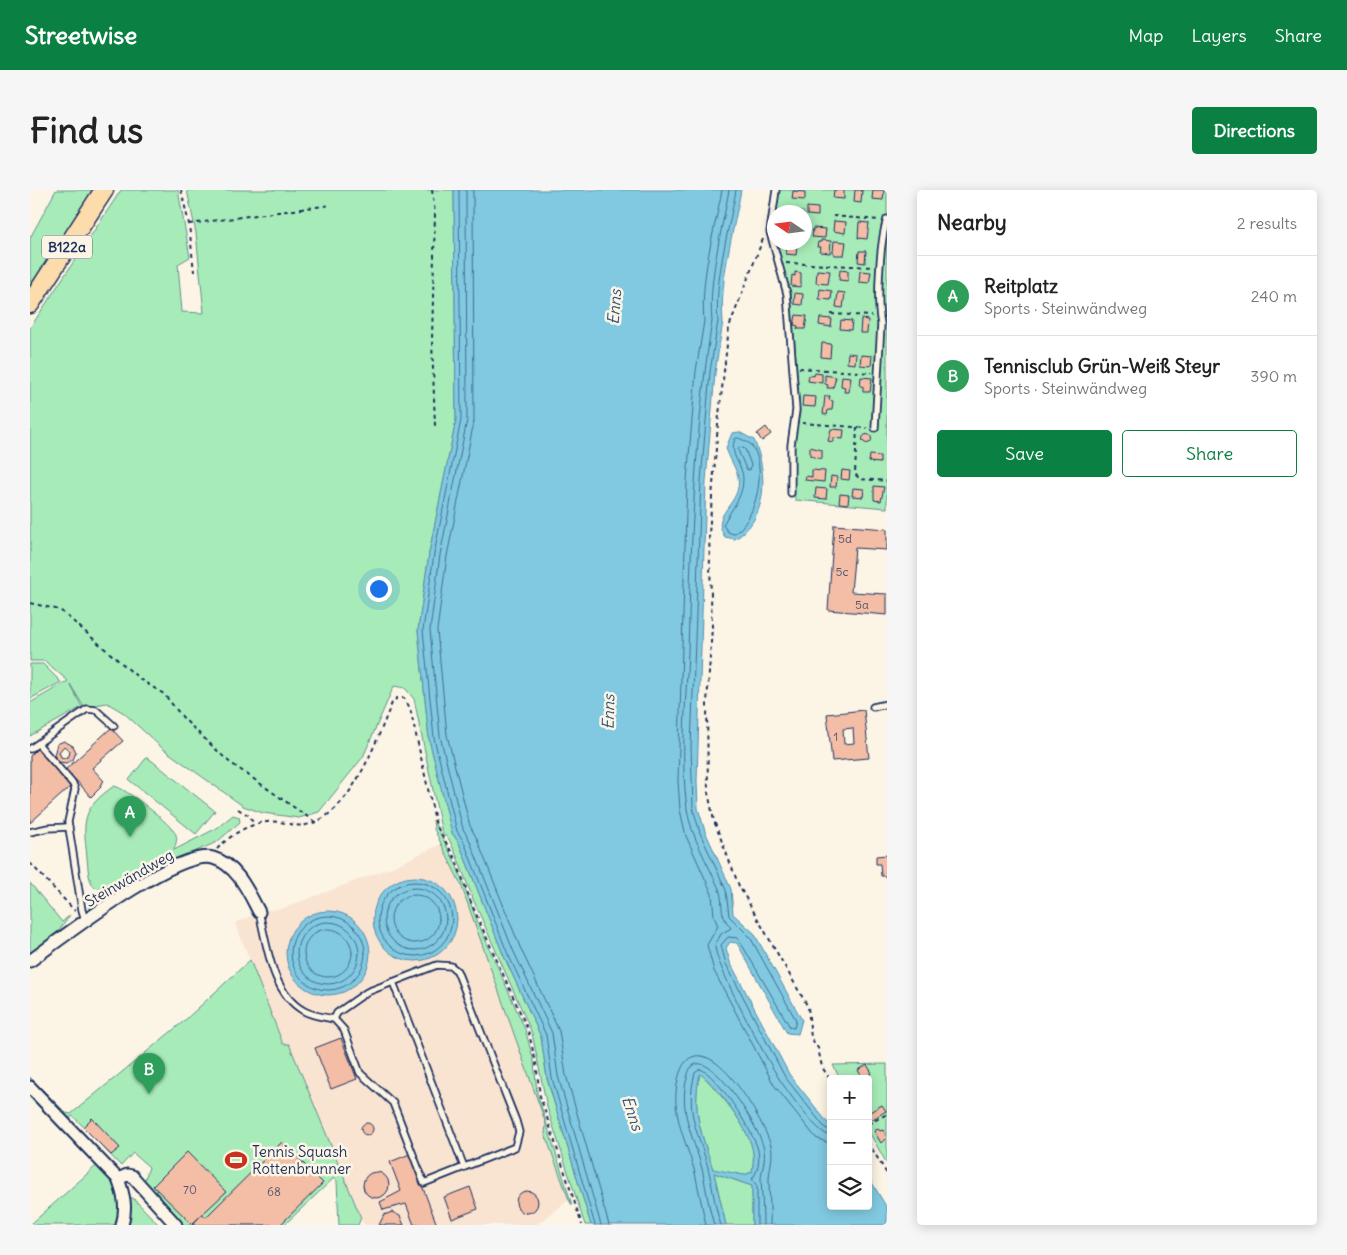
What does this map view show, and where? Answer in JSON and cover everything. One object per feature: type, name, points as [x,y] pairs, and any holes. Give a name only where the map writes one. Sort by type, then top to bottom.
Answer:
[{"type":"main road","name":"B122a","points":[[30,304],[104,190]]},
{"type":"street","name":"Steinwändweg","points":[[30,961],[84,918],[175,866],[195,858],[213,858]]},
{"type":"street","points":[[213,858],[231,868],[239,876],[259,912]]},
{"type":"street","points":[[30,1087],[118,1179],[124,1196],[126,1210],[122,1225]]},
{"type":"street","points":[[118,1179],[127,1175],[132,1176],[176,1225]]},
{"type":"lane","points":[[774,205],[776,190]]},
{"type":"lane","points":[[875,428],[881,324],[878,309],[886,220]]},
{"type":"lane","points":[[775,250],[787,294],[795,395],[795,422],[790,458],[791,493]]},
{"type":"lane","points":[[873,707],[887,704]]},
{"type":"lane","points":[[30,749],[87,709],[96,710],[114,726]]},
{"type":"lane","points":[[38,745],[73,784],[75,789],[69,813],[69,827],[84,918]]},
{"type":"lane","points":[[30,832],[48,828],[69,827]]},
{"type":"lane","points":[[259,912],[274,970],[280,984],[302,1010],[334,1019],[344,1030],[360,1072],[393,1103],[424,1183],[515,1147],[518,1132],[516,1120],[457,971],[451,966],[444,964],[367,992],[337,1013],[334,1019]]},
{"type":"lane","points":[[393,982],[464,1167]]},
{"type":"path","points":[[181,190],[189,224],[194,272]]},
{"type":"path","points":[[432,190],[435,213],[432,340],[435,426]]},
{"type":"path","points":[[189,224],[331,205]]},
{"type":"path","points":[[833,216],[886,220]]},
{"type":"path","points":[[767,235],[762,241],[730,327],[726,345],[708,534],[712,627],[707,703],[708,792],[714,821],[739,886],[808,1008],[811,1038],[818,1048],[822,1067],[827,1075]]},
{"type":"path","points":[[779,263],[881,268]]},
{"type":"path","points":[[831,314],[880,316]]},
{"type":"path","points":[[792,368],[879,374]]},
{"type":"path","points":[[795,422],[875,428]]},
{"type":"path","points":[[857,427],[854,474],[860,479],[887,481]]},
{"type":"path","points":[[30,603],[60,610],[141,680],[164,694],[184,719],[228,761],[315,822]]},
{"type":"path","points":[[213,858],[215,852],[232,836],[254,825],[277,822],[300,826],[315,822],[335,808],[369,759],[392,703],[401,697],[406,701],[410,708],[436,825],[456,860],[472,905],[528,1030],[536,1063],[540,1096],[582,1225]]},
{"type":"path","points":[[238,809],[250,816],[254,825]]},
{"type":"path","points":[[30,864],[84,918]]},
{"type":"path","points":[[872,1122],[887,1114]]},
{"type":"path","points":[[872,1149],[887,1174]]},
{"type":"shaded area","points":[[443,843],[484,946],[546,1125],[545,1134],[569,1200],[536,1225],[364,1225],[289,1044],[283,1044],[235,923],[263,910],[281,909],[392,867]]},
{"type":"green space","points":[[56,190],[95,190],[30,291],[30,238]]},
{"type":"green space","points":[[121,190],[178,190],[190,257],[178,264],[182,312],[204,313],[196,233],[187,190],[454,190],[456,420],[429,553],[418,630],[429,739],[452,833],[459,843],[503,954],[541,1037],[547,1079],[591,1225],[585,1225],[547,1107],[532,1033],[473,899],[449,839],[442,833],[414,699],[405,688],[394,686],[363,757],[319,812],[299,818],[263,813],[243,806],[162,748],[124,713],[107,703],[84,707],[70,684],[82,707],[30,736],[30,703],[68,681],[45,661],[30,661],[30,328]]},
{"type":"green space","points":[[779,190],[887,190],[887,508],[795,500],[794,443],[800,411],[791,293],[778,250],[812,250],[812,205],[776,205]]},
{"type":"green space","points":[[30,664],[43,664],[61,682],[30,699]]},
{"type":"green space","points":[[147,757],[215,811],[196,834],[129,780]]},
{"type":"green space","points":[[114,786],[137,799],[158,815],[173,830],[177,839],[174,850],[217,828],[233,815],[239,817],[240,822],[217,842],[164,865],[90,912],[88,905],[108,890],[94,887],[89,877],[85,825],[90,809],[95,802]]},
{"type":"green space","points":[[433,820],[456,864],[476,918],[525,1029],[534,1062],[537,1093],[572,1205],[545,1134],[546,1124],[461,885],[434,829]]},
{"type":"green space","points":[[30,883],[62,922],[70,915],[57,933],[30,953]]},
{"type":"green space","points":[[250,960],[283,1044],[289,1044],[361,1218],[358,1225],[339,1225],[337,1181],[334,1178],[284,1225],[182,1225],[144,1182],[149,1167],[133,1153],[121,1166],[73,1116],[70,1118],[64,1116],[30,1080],[30,1077],[66,1113],[71,1114],[184,1021]]},
{"type":"green space","points":[[887,1064],[887,1164],[872,1137],[872,1075],[838,1075],[833,1065]]},
{"type":"green space","points":[[700,1073],[732,1109],[746,1131],[753,1152],[752,1172],[744,1175],[713,1170],[697,1111]]},
{"type":"green space","points":[[30,1093],[114,1183],[120,1208],[117,1225],[30,1225],[96,1166],[30,1097]]},
{"type":"green space","points":[[714,1173],[752,1186],[752,1225],[726,1225]]},
{"type":"green space","points":[[131,1198],[133,1198],[159,1225],[127,1225]]},
{"type":"water","name":"Enns","points":[[454,190],[741,190],[723,289],[723,321],[715,373],[706,481],[697,781],[698,808],[705,831],[731,889],[733,914],[754,933],[802,1020],[798,1034],[787,1033],[737,943],[730,942],[726,948],[730,962],[789,1074],[827,1122],[827,1210],[872,1210],[872,1183],[887,1208],[887,1225],[752,1225],[752,1186],[714,1173],[726,1225],[591,1225],[547,1078],[541,1037],[503,954],[459,843],[452,833],[429,739],[418,630],[429,553],[456,420]],"holes":[[[700,1074],[715,1088],[740,1121],[751,1144],[753,1153],[752,1172],[744,1175],[713,1169],[697,1111]]]},
{"type":"water","points":[[739,432],[754,440],[759,453],[763,481],[759,508],[754,520],[735,539],[725,537],[721,529],[721,521],[736,495],[738,487],[738,477],[726,448],[732,433]]},
{"type":"water","points":[[407,877],[423,877],[439,884],[450,895],[457,911],[454,935],[445,949],[439,954],[423,961],[407,961],[391,954],[380,943],[373,927],[373,911],[380,895],[391,884]]},
{"type":"water","points":[[320,911],[336,911],[352,918],[363,929],[370,945],[367,969],[358,983],[352,988],[336,995],[320,995],[304,988],[293,977],[286,961],[286,945],[293,929],[304,918]]},
{"type":"building","points":[[834,190],[844,190],[844,199],[833,198]]},
{"type":"building","points":[[855,190],[862,190],[861,203],[854,202]]},
{"type":"building","points":[[873,190],[884,190],[883,200],[872,199]]},
{"type":"building","points":[[793,191],[805,192],[805,200],[792,199]]},
{"type":"building","points":[[812,207],[818,208],[818,216],[812,215]]},
{"type":"building","points":[[834,221],[846,222],[845,233],[833,231]]},
{"type":"building","points":[[859,222],[869,223],[867,239],[858,238]]},
{"type":"building","points":[[813,228],[826,229],[825,238],[812,237]]},
{"type":"building","points":[[821,240],[831,241],[830,253],[820,252],[821,247],[817,247],[818,242],[821,242]]},
{"type":"building","points":[[834,241],[846,242],[844,255],[835,255],[833,252]]},
{"type":"building","points":[[786,250],[797,250],[796,255],[786,254]]},
{"type":"building","points":[[859,251],[866,251],[865,263],[858,262]]},
{"type":"building","points":[[817,270],[830,271],[828,284],[816,283]]},
{"type":"building","points":[[840,270],[848,271],[848,281],[839,280]]},
{"type":"building","points":[[860,271],[871,272],[869,283],[859,282]]},
{"type":"building","points":[[795,272],[801,273],[801,287],[791,286],[792,275],[795,276]]},
{"type":"building","points":[[820,289],[832,291],[831,300],[819,299]]},
{"type":"building","points":[[838,292],[845,293],[843,308],[836,307]]},
{"type":"building","points":[[795,293],[803,294],[802,305],[794,304]]},
{"type":"building","points":[[796,315],[807,316],[805,329],[797,329],[798,326],[794,325]]},
{"type":"building","points":[[820,318],[832,319],[831,327],[819,325]]},
{"type":"building","points":[[861,319],[868,320],[867,333],[860,333]]},
{"type":"building","points":[[841,320],[852,321],[851,330],[840,329]]},
{"type":"building","points":[[822,343],[831,344],[830,358],[821,357]]},
{"type":"building","points":[[848,353],[856,354],[855,364],[847,363]]},
{"type":"building","points":[[861,355],[872,356],[871,366],[860,365]]},
{"type":"building","points":[[815,373],[822,374],[822,383],[808,381],[809,375],[814,376]]},
{"type":"building","points":[[825,375],[836,377],[833,388],[827,388]]},
{"type":"building","points":[[842,376],[851,377],[849,392],[844,392],[845,387],[841,386]]},
{"type":"building","points":[[861,377],[872,378],[870,392],[863,392],[863,386],[860,386]]},
{"type":"building","points":[[803,396],[816,397],[815,407],[802,406]]},
{"type":"building","points":[[825,396],[830,396],[829,400],[833,401],[832,410],[828,410],[827,415],[823,414]]},
{"type":"building","points":[[766,427],[771,434],[762,441],[757,434]]},
{"type":"building","points":[[831,429],[844,430],[843,439],[833,438],[833,442],[828,441]]},
{"type":"building","points":[[867,434],[872,439],[867,444],[862,439]]},
{"type":"building","points":[[810,447],[822,450],[822,459],[810,456]]},
{"type":"building","points":[[870,455],[880,456],[880,463],[869,462]]},
{"type":"building","points":[[812,470],[825,471],[824,482],[805,480],[806,476],[812,477]]},
{"type":"building","points":[[842,470],[850,471],[849,480],[841,479]]},
{"type":"building","points":[[831,476],[837,477],[836,487],[830,487]]},
{"type":"building","points":[[874,486],[884,487],[881,501],[874,500]]},
{"type":"building","points":[[816,488],[827,489],[826,499],[815,498]]},
{"type":"building","points":[[853,488],[864,489],[863,497],[852,496]]},
{"type":"building","points":[[840,494],[849,495],[848,504],[839,503]]},
{"type":"building","points":[[834,525],[887,529],[887,550],[855,548],[851,592],[887,594],[887,615],[828,610]]},
{"type":"building","points":[[864,710],[869,758],[832,761],[827,714]],"holes":[[[853,728],[854,743],[844,744],[843,729]]]},
{"type":"building","points":[[111,728],[123,741],[92,768],[104,781],[91,797],[66,769]]},
{"type":"building","points":[[64,741],[73,746],[76,752],[73,760],[66,763],[58,762],[54,755],[57,744]],"holes":[[[64,746],[70,751],[69,756],[65,758],[61,757],[59,752]]]},
{"type":"building","points":[[37,749],[71,786],[30,823],[30,756]]},
{"type":"building","points":[[887,855],[886,878],[886,876],[881,876],[880,864],[876,864],[876,856]]},
{"type":"building","points":[[341,1038],[357,1079],[331,1089],[315,1048]]},
{"type":"building","points":[[867,1065],[872,1073],[861,1075],[858,1070]]},
{"type":"building","points":[[882,1105],[886,1111],[872,1120],[872,1111]]},
{"type":"building","points":[[92,1118],[120,1148],[111,1155],[83,1127]]},
{"type":"building","points":[[365,1123],[369,1123],[373,1129],[369,1135],[365,1135],[361,1131],[361,1127]]},
{"type":"building","points":[[878,1129],[880,1131],[883,1130],[887,1137],[881,1143],[874,1131]]},
{"type":"building","points":[[282,1142],[323,1183],[280,1225],[192,1225],[202,1214],[206,1217]]},
{"type":"building","points":[[187,1152],[226,1192],[192,1224],[153,1186]]},
{"type":"building","points":[[410,1154],[437,1225],[414,1225],[406,1204],[383,1210],[380,1202],[401,1191],[390,1162]]},
{"type":"building","points":[[376,1172],[385,1176],[389,1185],[385,1194],[376,1198],[367,1194],[363,1185],[367,1176]]},
{"type":"building","points":[[470,1187],[478,1209],[452,1219],[444,1197]]},
{"type":"building","points":[[527,1191],[535,1194],[538,1202],[535,1210],[527,1213],[519,1210],[516,1202],[519,1194]]},
{"type":"building","points":[[392,1212],[400,1216],[404,1225],[379,1225],[384,1215]]},
{"type":"place","name":"Reitplatz","points":[[130,837]]},
{"type":"place","name":"Tennisclub Grün-Weiß Steyr","points":[[149,1094]]},
{"type":"place","name":"Tennis Squash Rottenbrunner","points":[[236,1160]]}]
